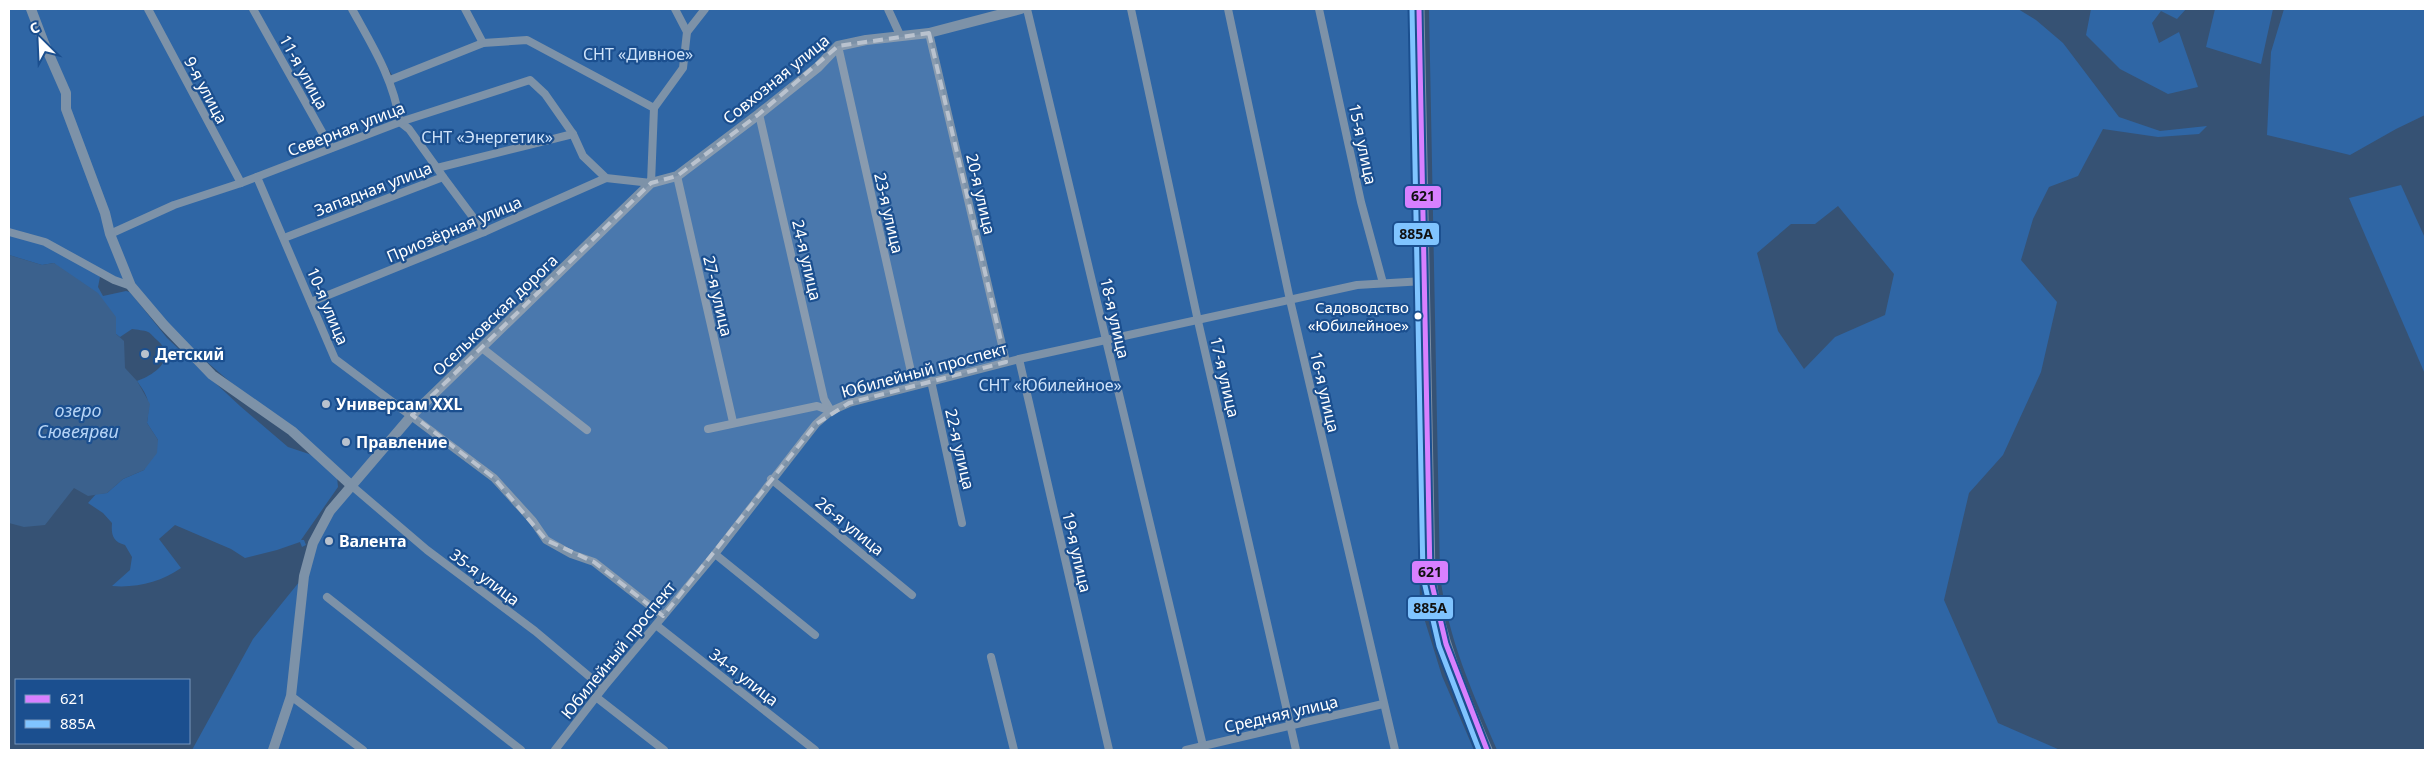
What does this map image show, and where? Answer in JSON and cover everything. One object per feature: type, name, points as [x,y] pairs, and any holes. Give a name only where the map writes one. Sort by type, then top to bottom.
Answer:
[{"type":"main road","points":[[1419,9],[1430,576],[1435,608],[1444,642],[1487,750]]},
{"type":"street","points":[[31,9],[66,93],[66,109],[105,213],[110,234],[131,286],[164,325],[212,375],[292,431],[352,486]]},
{"type":"street","name":"9-я улица","points":[[148,9],[241,183]]},
{"type":"street","name":"11-я улица","points":[[253,9],[331,148]]},
{"type":"street","points":[[352,9],[390,80],[396,96],[400,122],[409,129],[437,168]]},
{"type":"street","points":[[465,9],[483,43]]},
{"type":"street","points":[[675,9],[688,32]]},
{"type":"street","points":[[573,134],[583,156],[606,178],[651,183],[654,108],[683,68],[688,32],[705,9]]},
{"type":"street","points":[[888,9],[900,36]]},
{"type":"street","name":"Совхозная улица","points":[[651,183],[677,176],[760,114],[818,67],[838,46],[929,33],[992,12],[1021,9]]},
{"type":"street","name":"18-я улица","points":[[1027,9],[1204,748]]},
{"type":"street","name":"17-я улица","points":[[1131,9],[1198,321],[1296,750]]},
{"type":"street","name":"16-я улица","points":[[1228,9],[1290,300],[1395,750]]},
{"type":"street","name":"15-я улица","points":[[1320,9],[1362,202],[1383,283]]},
{"type":"street","name":"20-я улица","points":[[929,33],[1006,362]]},
{"type":"street","points":[[390,80],[483,43],[527,40],[654,108]]},
{"type":"street","name":"23-я улица","points":[[838,46],[914,385]]},
{"type":"street","name":"Северная улица","points":[[110,234],[174,205],[241,183],[400,122],[530,80],[545,94],[573,134]]},
{"type":"street","name":"24-я улица","points":[[760,114],[824,398],[831,410]]},
{"type":"street","name":"Западная улица","points":[[284,238],[443,177],[437,168],[573,134]]},
{"type":"street","name":"27-я улица","points":[[677,176],[733,422]]},
{"type":"street","name":"10-я улица","points":[[257,177],[335,359],[412,414],[494,478],[533,521],[546,540],[571,554],[594,562],[663,616]]},
{"type":"street","points":[[443,177],[484,232]]},
{"type":"street","name":"Приозёрная улица","points":[[311,302],[484,232],[606,178]]},
{"type":"street","name":"Осельковская дорога","points":[[273,750],[291,696],[304,576],[313,542],[330,511],[412,414],[651,183]]},
{"type":"street","points":[[9,232],[45,242],[114,280],[131,286]]},
{"type":"street","name":"Юбилейный проспект","points":[[555,750],[603,688],[715,554],[771,479],[816,424],[831,410],[848,403],[1006,362],[1357,285],[1424,281]]},
{"type":"street","points":[[482,348],[587,430]]},
{"type":"street","name":"19-я улица","points":[[1019,359],[1108,750]]},
{"type":"street","name":"22-я улица","points":[[930,381],[962,523]]},
{"type":"street","points":[[708,429],[733,422],[817,406],[831,410]]},
{"type":"street","name":"26-я улица","points":[[771,479],[912,595]]},
{"type":"street","name":"35-я улица","points":[[352,486],[427,550],[534,631],[603,688]]},
{"type":"street","points":[[715,554],[816,635]]},
{"type":"street","points":[[327,597],[521,750]]},
{"type":"street","name":"34-я улица","points":[[656,625],[815,750]]},
{"type":"street","points":[[991,657],[1014,750]]},
{"type":"street","points":[[291,696],[363,750]]},
{"type":"street","points":[[596,697],[664,750]]},
{"type":"street","name":"Средняя улица","points":[[1186,750],[1204,748],[1383,704]]},
{"type":"highlighted area","points":[[929,33],[1006,362],[849,403],[816,424],[663,616],[594,562],[546,540],[494,478],[412,415],[651,183],[677,176],[759,114],[838,46]]},
{"type":"green space","name":"СНТ «Юбилейное»","points":[[9,9],[351,9],[390,80],[399,112],[393,77],[355,9],[1409,9],[1420,605],[1442,676],[1474,750],[192,750],[253,639],[304,576],[313,543],[351,486],[164,325],[131,286],[95,270],[100,277],[98,287],[103,296],[126,291],[130,292],[167,338],[240,406],[288,447],[312,455],[337,477],[338,487],[301,540],[304,540],[306,545],[302,547],[300,542],[245,558],[231,549],[175,525],[159,539],[181,568],[165,577],[148,583],[131,586],[112,586],[130,570],[132,557],[125,545],[115,540],[112,523],[103,513],[88,503],[96,494],[107,493],[123,479],[144,470],[158,440],[147,423],[148,400],[137,381],[151,375],[162,365],[165,353],[163,347],[146,331],[132,329],[120,337],[116,334],[115,328],[54,263],[42,265],[9,255]]},
{"type":"green space","points":[[1429,9],[2018,9],[2036,20],[2063,43],[2119,117],[2160,131],[2207,126],[2199,134],[2158,137],[2103,129],[2078,176],[2049,187],[2033,219],[2021,260],[2057,302],[2041,372],[2003,455],[1969,493],[1944,600],[1998,723],[2060,750],[1497,750],[1470,686],[1455,643],[1440,575]],"holes":[[[1838,206],[1894,274],[1885,315],[1835,337],[1804,369],[1778,331],[1757,253],[1791,224],[1815,224]]]},
{"type":"green space","points":[[2091,9],[2186,9],[2177,19],[2161,11],[2152,23],[2159,43],[2179,32],[2198,87],[2168,94],[2120,69],[2086,35]]},
{"type":"green space","points":[[2215,9],[2273,9],[2261,64],[2206,47]]},
{"type":"green space","points":[[2284,9],[2425,9],[2425,115],[2350,155],[2267,135],[2271,52]]},
{"type":"green space","points":[[2401,185],[2425,238],[2425,374],[2349,198]]},
{"type":"water","name":"озеро Сювеярви","points":[[9,255],[42,265],[54,263],[98,293],[116,317],[116,334],[124,341],[125,368],[137,381],[150,404],[147,423],[158,440],[157,453],[144,470],[123,479],[107,493],[88,496],[74,488],[45,525],[24,527],[9,523]]},
{"type":"transit line","name":"885А","points":[[1412,9],[1423,577],[1439,646],[1479,750]]},
{"type":"transit line","name":"621","points":[[1419,9],[1430,576],[1446,644],[1487,750]]},
{"type":"place","name":"Садоводство «Юбилейное»","points":[[1418,316]]},
{"type":"place","name":"Детский","points":[[145,354]]},
{"type":"place","name":"Универсам XXL","points":[[326,404]]},
{"type":"place","name":"Правление","points":[[346,442]]},
{"type":"place","name":"Валента","points":[[329,541]]},
{"type":"park label","name":"СНТ «Дивное»","points":[[638,54]]},
{"type":"park label","name":"СНТ «Энергетик»","points":[[487,137]]}]
